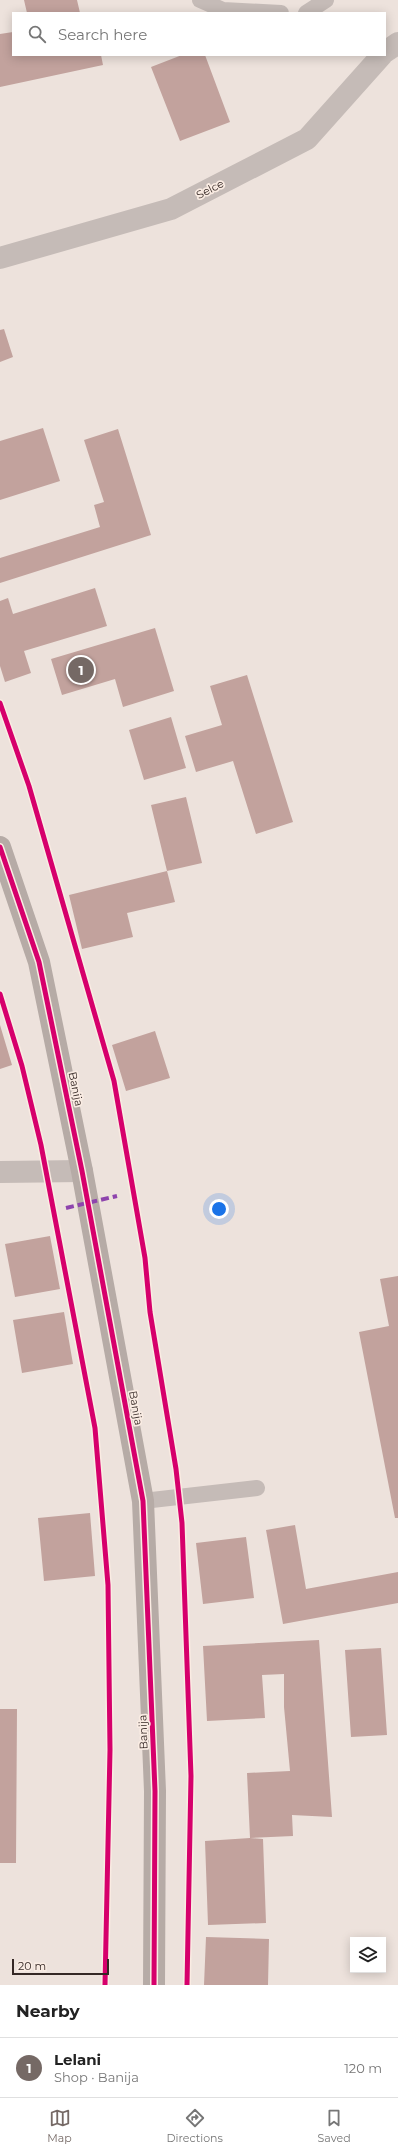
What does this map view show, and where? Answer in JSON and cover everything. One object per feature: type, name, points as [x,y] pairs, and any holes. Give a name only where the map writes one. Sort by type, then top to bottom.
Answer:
[{"type":"main road","name":"Banija","points":[[0,847],[40,962],[82,1171],[143,1501],[156,1791],[154,1985]]},
{"type":"street","points":[[386,51],[398,43]]},
{"type":"street","name":"Selce","points":[[0,258],[171,209],[307,139],[381,56]]},
{"type":"street","points":[[0,1172],[82,1171]]},
{"type":"lane","points":[[200,0],[223,10],[262,12]]},
{"type":"lane","points":[[308,12],[326,0]]},
{"type":"lane","points":[[143,1501],[257,1488]]},
{"type":"building","points":[[24,0],[77,0],[80,12],[27,12]]},
{"type":"building","points":[[12,32],[12,56],[101,56],[103,65],[0,87],[0,34]]},
{"type":"building","points":[[179,56],[205,56],[230,122],[180,141],[151,67]]},
{"type":"building","points":[[4,329],[13,357],[0,362],[0,330]]},
{"type":"building","points":[[43,428],[60,481],[0,500],[0,441]]},
{"type":"building","points":[[118,429],[151,535],[0,583],[0,558],[100,527],[94,505],[104,502],[84,440]]},
{"type":"building","points":[[95,588],[107,626],[24,651],[31,673],[5,682],[0,666],[0,601],[8,598],[13,614]]},
{"type":"building","points":[[155,628],[174,691],[123,707],[115,679],[62,695],[51,659]]},
{"type":"building","points":[[247,675],[293,822],[256,834],[233,761],[196,772],[185,736],[222,725],[210,686]]},
{"type":"building","points":[[171,717],[186,768],[144,780],[129,730]]},
{"type":"building","points":[[186,797],[202,863],[167,871],[151,805]]},
{"type":"building","points":[[167,871],[175,902],[127,913],[133,937],[82,949],[69,895]]},
{"type":"building","points":[[0,1025],[12,1065],[0,1069]]},
{"type":"building","points":[[155,1031],[170,1078],[126,1091],[112,1045]]},
{"type":"building","points":[[50,1236],[60,1289],[15,1297],[5,1244]]},
{"type":"building","points":[[398,1276],[398,1518],[395,1518],[359,1332],[389,1326],[380,1279]]},
{"type":"building","points":[[64,1312],[73,1364],[22,1373],[13,1320]]},
{"type":"building","points":[[90,1513],[95,1576],[44,1581],[38,1518]]},
{"type":"building","points":[[295,1525],[306,1589],[398,1572],[398,1603],[283,1624],[266,1530]]},
{"type":"building","points":[[246,1537],[254,1598],[203,1604],[196,1543]]},
{"type":"building","points":[[319,1640],[332,1817],[292,1815],[293,1836],[250,1838],[247,1773],[290,1771],[284,1707],[284,1674],[262,1675],[265,1718],[207,1721],[203,1646]]},
{"type":"building","points":[[381,1648],[387,1735],[351,1737],[345,1650]]},
{"type":"building","points":[[0,1709],[17,1709],[16,1863],[0,1863]]},
{"type":"building","points":[[250,1838],[263,1839],[266,1923],[208,1925],[205,1841]]},
{"type":"building","points":[[206,1937],[269,1939],[268,1985],[204,1985]]},
{"type":"marked path","points":[[66,1208],[117,1196]]},
{"type":"cycle path","points":[[0,703],[29,786],[114,1081],[145,1258],[150,1312],[176,1469],[182,1523],[191,1776],[187,1985]]},
{"type":"cycle path","points":[[0,847],[39,962],[82,1171],[143,1501],[155,1791],[154,1985]]},
{"type":"cycle path","points":[[0,994],[22,1066],[41,1145],[95,1428],[108,1585],[110,1750],[105,1985]]},
{"type":"place","name":"Lelani","points":[[81,670]]}]
